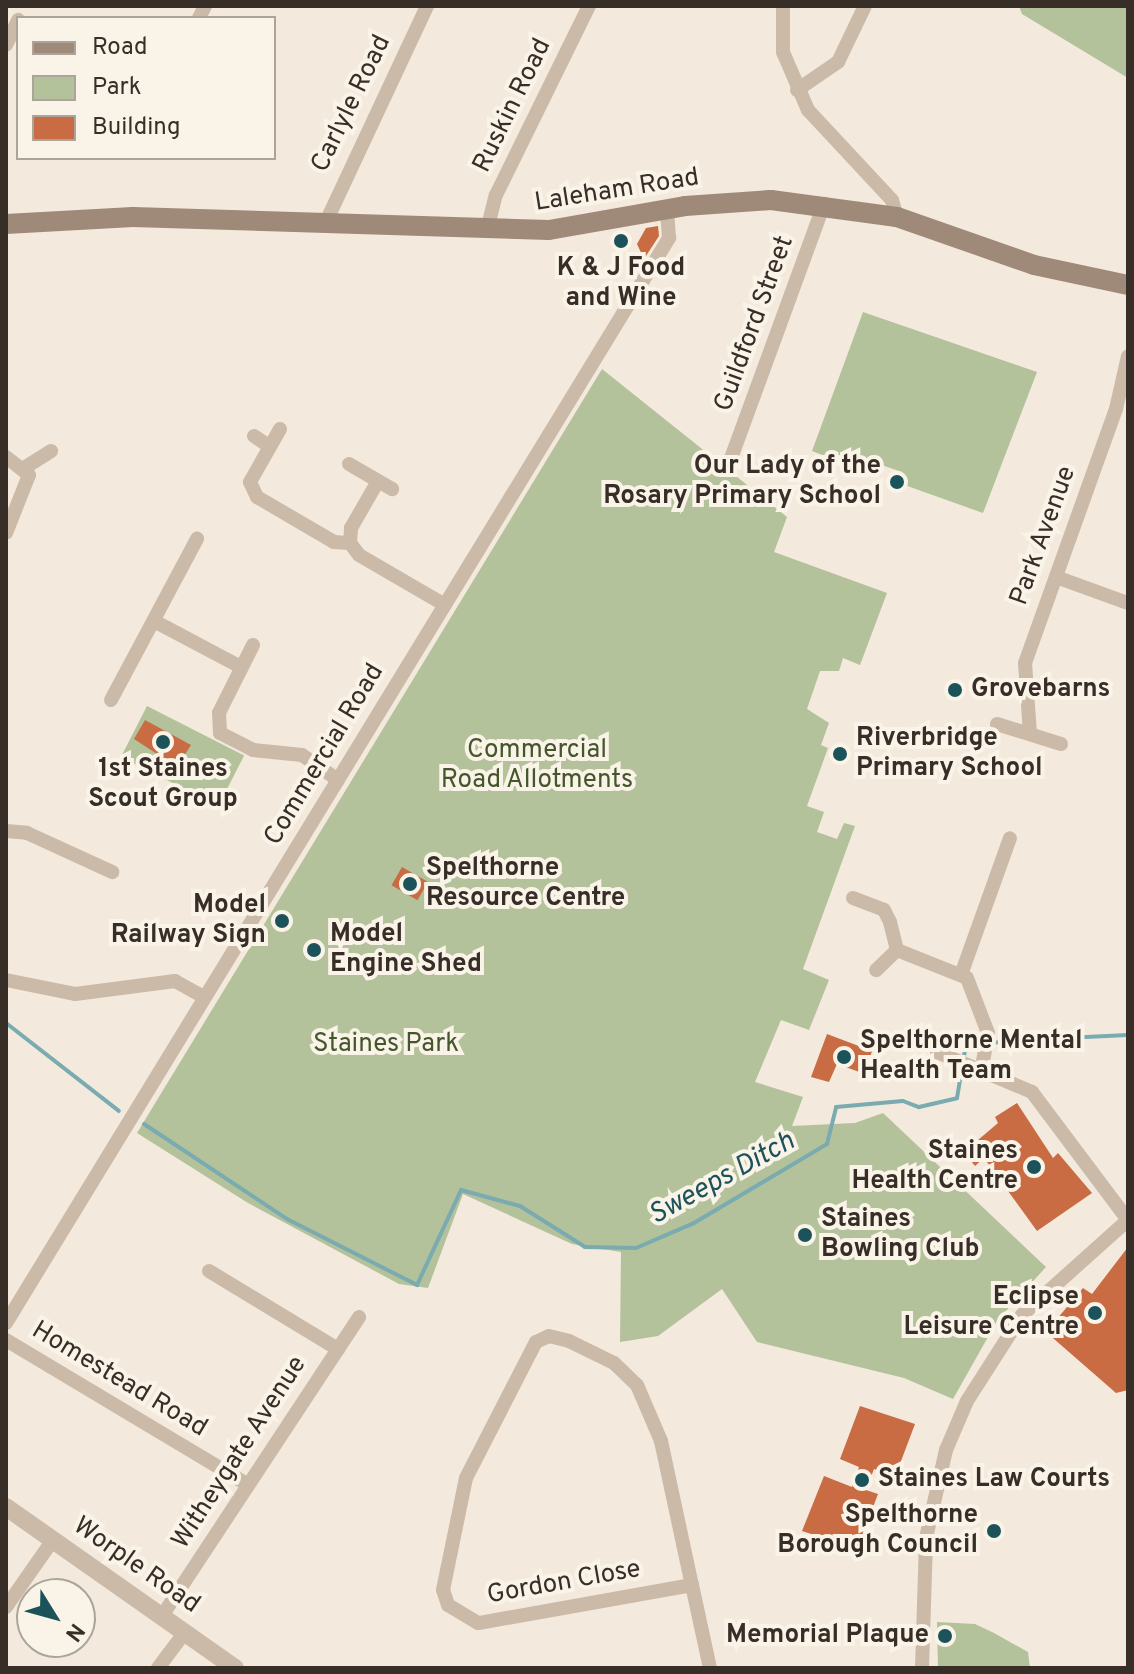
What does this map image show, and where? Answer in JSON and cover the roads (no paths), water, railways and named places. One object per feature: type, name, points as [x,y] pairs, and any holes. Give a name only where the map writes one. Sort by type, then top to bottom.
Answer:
[{"type":"main road","name":"Laleham Road","points":[[6,224],[133,217],[549,230],[667,208],[734,200],[824,204],[897,217],[1034,265],[1128,285]]},
{"type":"street","name":"Carlyle Road","points":[[325,224],[427,6]]},
{"type":"street","name":"Ruskin Road","points":[[487,230],[496,195],[589,6]]},
{"type":"street","points":[[783,6],[783,52],[797,90],[836,145],[892,200],[897,217]]},
{"type":"street","points":[[797,90],[838,62],[865,6]]},
{"type":"street","points":[[6,45],[16,23]]},
{"type":"street","name":"Guildford Street","points":[[730,461],[824,204]]},
{"type":"street","name":"Commercial Road","points":[[6,1323],[669,238],[667,208]]},
{"type":"street","name":"Park Avenue","points":[[1030,734],[1025,663],[1116,409],[1128,356]]},
{"type":"street","points":[[280,429],[250,482],[257,497],[334,542],[350,543]]},
{"type":"street","points":[[254,436],[269,446]]},
{"type":"street","points":[[24,468],[51,451]]},
{"type":"street","points":[[6,457],[24,468],[28,487],[6,533]]},
{"type":"street","points":[[349,464],[385,485],[351,528],[350,543],[359,555],[445,605]]},
{"type":"street","points":[[111,700],[197,539]]},
{"type":"street","points":[[1056,577],[1128,603]]},
{"type":"street","points":[[154,621],[241,667]]},
{"type":"street","points":[[253,645],[215,725],[220,733],[253,750],[302,755],[338,780]]},
{"type":"street","points":[[122,682],[137,690]]},
{"type":"street","points":[[997,724],[1061,744]]},
{"type":"street","points":[[6,831],[27,833],[112,872]]},
{"type":"street","points":[[982,1068],[988,1033],[962,972],[1010,838]]},
{"type":"street","points":[[853,898],[884,910],[897,950]]},
{"type":"street","points":[[897,950],[962,972]]},
{"type":"street","points":[[876,970],[897,950]]},
{"type":"street","points":[[6,980],[75,994],[175,981],[204,997]]},
{"type":"street","points":[[922,1668],[926,1538],[936,1483],[967,1401],[1022,1315],[1128,1220],[1032,1092],[982,1068],[941,1054]]},
{"type":"street","points":[[209,1271],[338,1349]]},
{"type":"street","name":"Witheygate Avenue","points":[[162,1616],[359,1317]]},
{"type":"street","name":"Gordon Close","points":[[549,1336],[625,1371],[661,1441],[692,1585],[478,1623],[460,1617],[443,1590],[466,1478],[525,1354],[549,1336]]},
{"type":"street","name":"Homestead Road","points":[[6,1340],[248,1485]]},
{"type":"street","name":"Worple Road","points":[[6,1507],[235,1668]]},
{"type":"street","points":[[6,1607],[53,1540]]},
{"type":"street","points":[[692,1585],[710,1668]]},
{"type":"street","points":[[158,1668],[185,1632]]},
{"type":"waterway","points":[[6,1023],[119,1111]]},
{"type":"waterway","name":"Sweeps Ditch","points":[[1065,1038],[1128,1035]]},
{"type":"waterway","name":"Sweeps Ditch","points":[[144,1124],[287,1219],[417,1285],[461,1190],[520,1206],[585,1247],[636,1248],[694,1223],[827,1144],[836,1107],[903,1101],[919,1107],[957,1098],[966,1044],[1026,1041]]},
{"type":"place","name":"K & J Food and Wine","points":[[621,241]]},
{"type":"place","name":"Our Lady of the Rosary Primary School","points":[[897,482]]},
{"type":"place","name":"Grovebarns","points":[[955,690]]},
{"type":"place","name":"1st Staines Scout Group","points":[[163,742]]},
{"type":"place","name":"Riverbridge Primary School","points":[[840,754]]},
{"type":"place","name":"Spelthorne Resource Centre","points":[[410,884]]},
{"type":"place","name":"Model Railway Sign","points":[[282,921]]},
{"type":"place","name":"Model Engine Shed","points":[[314,950]]},
{"type":"place","name":"Spelthorne Mental Health Team","points":[[844,1057]]},
{"type":"place","name":"Staines Health Centre","points":[[1034,1167]]},
{"type":"place","name":"Staines Bowling Club","points":[[805,1235]]},
{"type":"place","name":"Eclipse Leisure Centre","points":[[1095,1313]]},
{"type":"place","name":"Staines Law Courts","points":[[862,1480]]},
{"type":"place","name":"Spelthorne Borough Council","points":[[994,1531]]},
{"type":"place","name":"Memorial Plaque","points":[[945,1636]]},
{"type":"park label","name":"Commercial Road Allotments","points":[[537,766]]},
{"type":"park label","name":"Staines Park","points":[[386,1045]]}]
